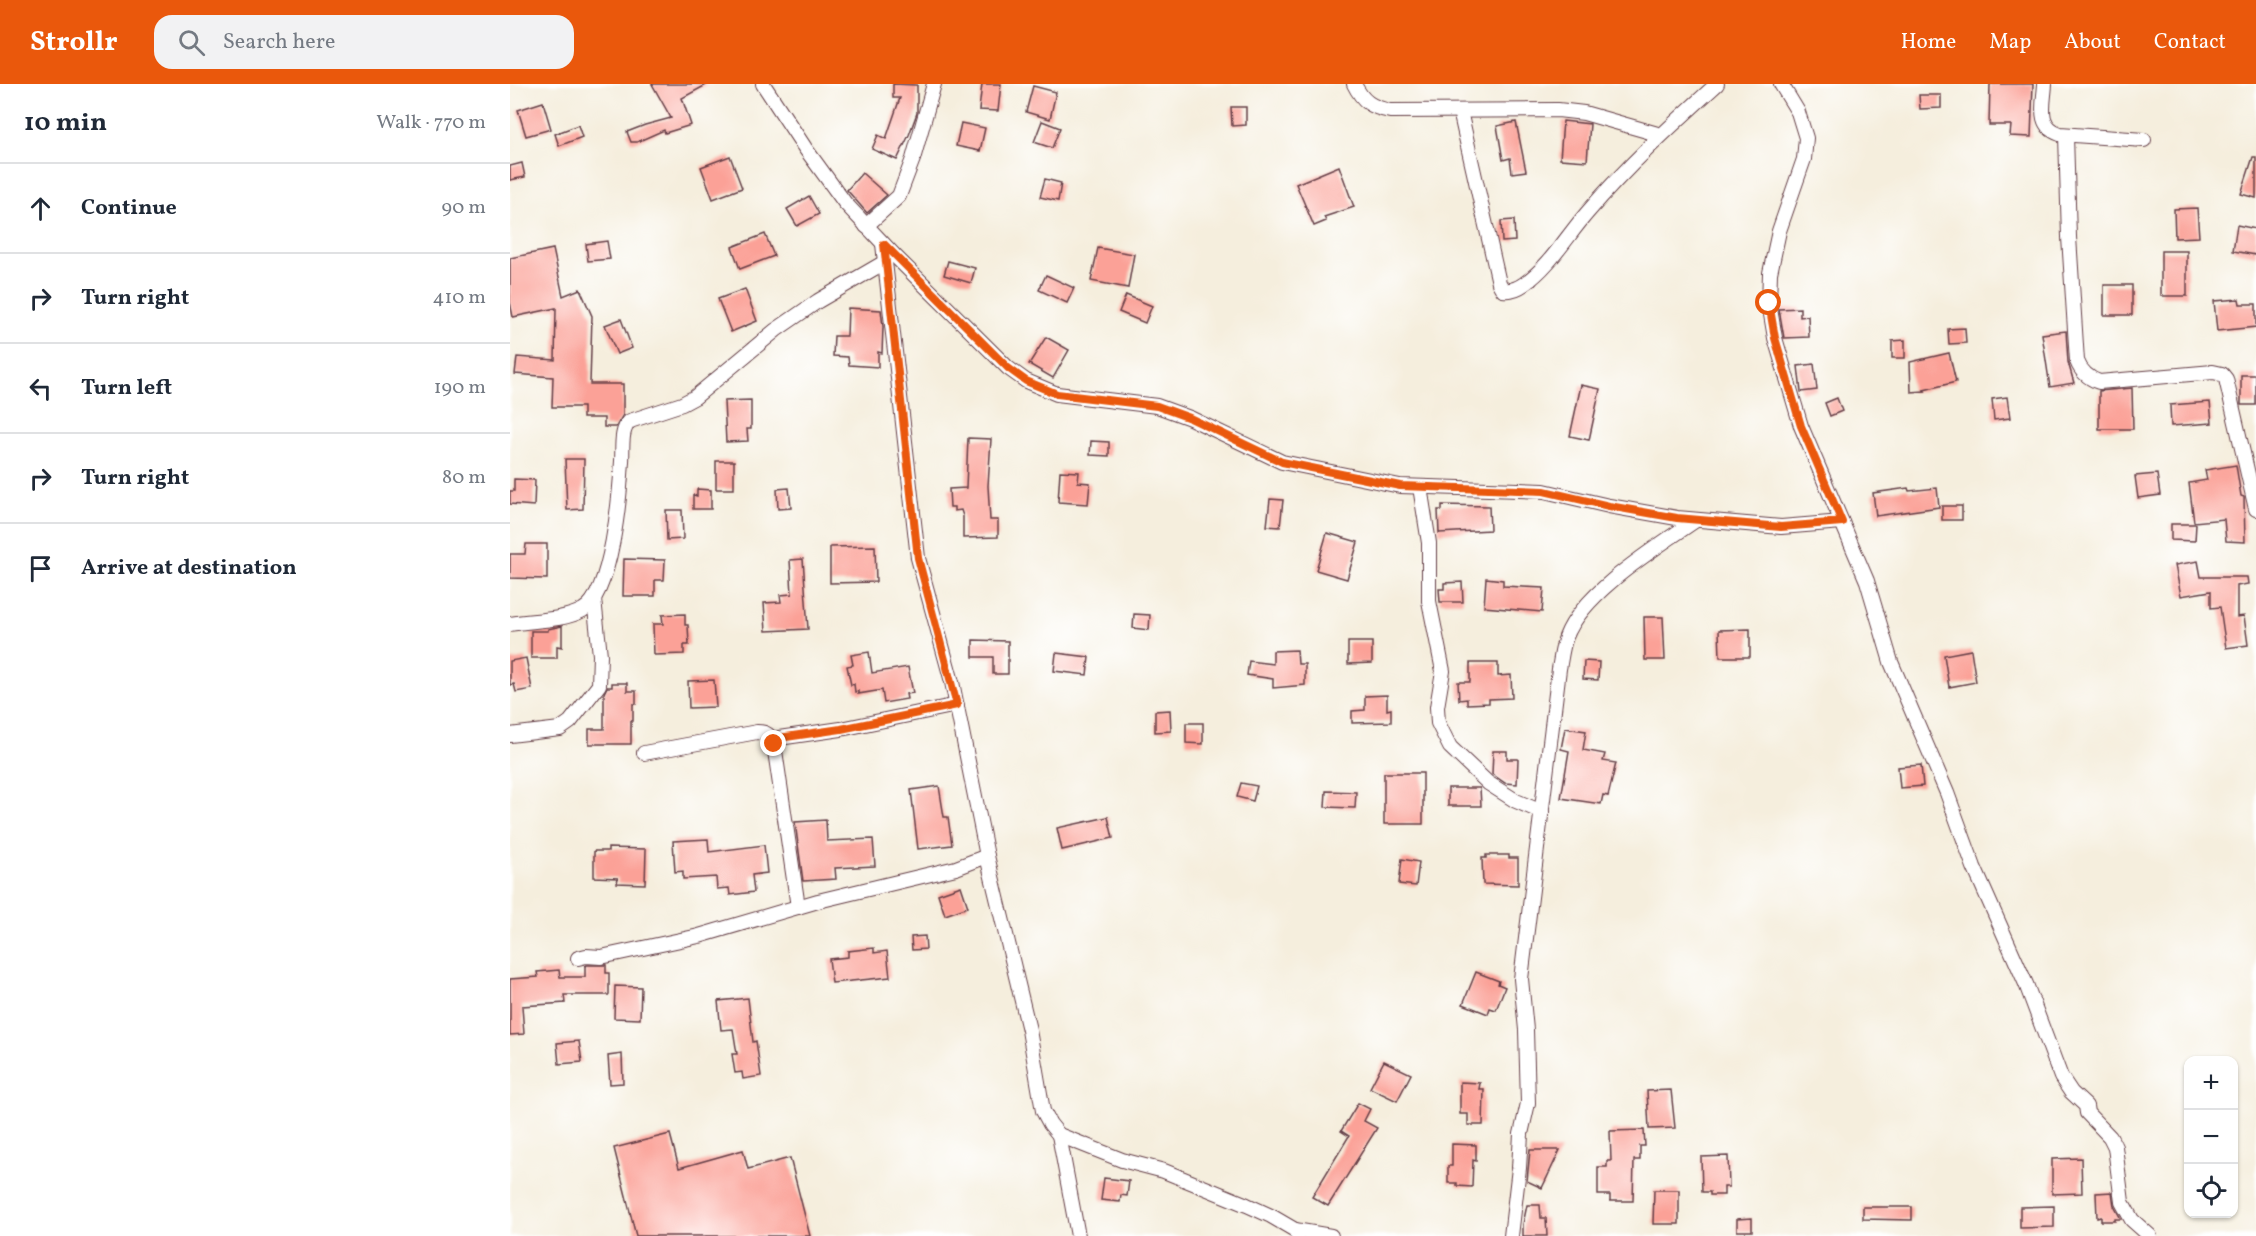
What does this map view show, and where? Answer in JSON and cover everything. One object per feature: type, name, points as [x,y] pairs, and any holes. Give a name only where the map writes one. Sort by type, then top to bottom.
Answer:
[{"type":"street","points":[[763,84],[845,203],[866,226],[1008,368],[1026,381],[1057,394],[1157,406],[1190,418],[1282,462],[1400,486],[1544,491],[1609,506],[1696,520],[1781,527],[1842,522]]},
{"type":"street","points":[[866,226],[899,196],[913,159],[934,84]]},
{"type":"street","points":[[1354,84],[1364,102],[1379,109],[1410,112],[1536,110],[1575,112],[1661,135]]},
{"type":"street","points":[[1460,111],[1499,283],[1503,290],[1510,291],[1524,285],[1558,251],[1587,213],[1661,135],[1717,84]]},
{"type":"street","points":[[1781,84],[1798,112],[1806,138],[1804,159],[1779,231],[1770,273],[1769,303],[1775,338],[1801,426],[1867,581],[1891,662],[1947,793],[1974,867],[2026,984],[2061,1077],[2071,1092],[2086,1106],[2087,1113],[2110,1137],[2115,1147],[2122,1202],[2136,1226],[2147,1231],[2150,1236]]},
{"type":"street","points":[[2045,84],[2043,110],[2047,128],[2066,135],[2144,140]]},
{"type":"street","points":[[2066,135],[2069,237],[2077,361],[2080,370],[2090,379],[2099,382],[2213,372],[2222,374],[2226,379],[2256,509]]},
{"type":"street","points":[[884,244],[918,558],[957,705],[987,856],[1029,1030],[1043,1111],[1059,1135],[1078,1236]]},
{"type":"street","points":[[510,624],[561,616],[582,610],[594,599],[603,581],[616,518],[626,424],[638,417],[682,404],[695,397],[776,330],[818,301],[885,262]]},
{"type":"street","points":[[1420,487],[1429,543],[1429,602],[1443,671],[1437,707],[1438,723],[1450,747],[1488,783],[1516,801],[1542,812]]},
{"type":"street","points":[[1511,1236],[1520,1168],[1521,1134],[1528,1103],[1526,1030],[1521,980],[1559,669],[1566,637],[1584,606],[1696,520]]},
{"type":"street","points":[[510,735],[560,729],[570,722],[599,685],[600,655],[594,599]]},
{"type":"street","points":[[772,739],[841,729],[957,705]]},
{"type":"street","points":[[645,753],[757,732],[765,732],[772,739],[798,907]]},
{"type":"street","points":[[578,958],[601,957],[699,936],[888,883],[956,868],[987,856]]},
{"type":"street","points":[[1059,1135],[1122,1160],[1164,1171],[1271,1216],[1297,1233],[1331,1236]]},
{"type":"building","points":[[652,84],[708,84],[682,98],[691,125],[665,133],[664,130],[637,142],[631,142],[627,132],[671,118]]},
{"type":"building","points":[[893,84],[917,85],[917,113],[897,160],[872,149],[878,135],[886,139],[900,98],[893,98]]},
{"type":"building","points":[[982,84],[1001,84],[998,111],[979,110]]},
{"type":"building","points":[[1990,84],[2033,84],[2031,137],[2010,136],[2011,125],[1989,125]]},
{"type":"building","points":[[1033,86],[1056,92],[1050,119],[1026,112]]},
{"type":"building","points":[[1919,95],[1941,95],[1941,108],[1920,109]]},
{"type":"building","points":[[543,102],[551,129],[526,136],[518,110]]},
{"type":"building","points":[[1231,107],[1246,107],[1246,125],[1232,126]]},
{"type":"building","points":[[1042,121],[1060,128],[1052,148],[1034,142]]},
{"type":"building","points":[[1563,121],[1590,124],[1587,161],[1560,159]]},
{"type":"building","points":[[1516,122],[1526,171],[1512,173],[1510,158],[1503,160],[1497,126]]},
{"type":"building","points":[[961,123],[985,128],[980,151],[956,146]]},
{"type":"building","points":[[578,125],[582,137],[559,146],[555,134]]},
{"type":"building","points":[[730,156],[742,188],[713,199],[701,167]]},
{"type":"building","points":[[2253,157],[2256,157],[2256,198],[2241,194]]},
{"type":"building","points":[[522,163],[525,177],[510,180],[510,166]]},
{"type":"building","points":[[1339,166],[1354,207],[1324,217],[1326,221],[1314,226],[1296,184]]},
{"type":"building","points":[[862,173],[887,195],[867,213],[847,190]]},
{"type":"building","points":[[1045,179],[1061,183],[1058,201],[1040,197]]},
{"type":"building","points":[[809,196],[819,214],[797,226],[787,209]]},
{"type":"building","points":[[2197,208],[2199,237],[2175,238],[2174,209]]},
{"type":"building","points":[[1514,220],[1515,241],[1502,242],[1501,221]]},
{"type":"building","points":[[2237,225],[2256,229],[2256,255],[2233,251]]},
{"type":"building","points":[[765,234],[774,256],[740,269],[732,247]]},
{"type":"building","points":[[607,241],[610,259],[588,261],[586,244]]},
{"type":"building","points":[[1098,248],[1134,254],[1128,288],[1091,281]]},
{"type":"building","points":[[553,249],[563,296],[580,289],[592,316],[590,384],[623,384],[623,415],[616,427],[604,427],[604,418],[583,418],[583,407],[552,407],[553,377],[515,374],[517,357],[555,360],[556,308],[513,317],[510,302],[510,258]]},
{"type":"building","points":[[2161,251],[2187,251],[2187,296],[2161,296]]},
{"type":"building","points":[[948,261],[975,268],[971,283],[944,275]]},
{"type":"building","points":[[1046,275],[1074,288],[1067,303],[1039,290]]},
{"type":"building","points":[[2104,285],[2132,285],[2132,315],[2104,315]]},
{"type":"building","points":[[745,289],[757,321],[731,332],[718,299]]},
{"type":"building","points":[[1126,295],[1152,306],[1145,323],[1119,312]]},
{"type":"building","points":[[2239,299],[2240,304],[2256,304],[2256,327],[2217,331],[2214,301]]},
{"type":"building","points":[[848,308],[881,310],[882,353],[878,352],[878,367],[849,365],[848,357],[833,356],[834,336],[847,336]]},
{"type":"building","points":[[1800,308],[1800,317],[1808,316],[1809,337],[1784,338],[1779,309]]},
{"type":"building","points":[[621,319],[632,348],[617,354],[605,325]]},
{"type":"building","points":[[1965,328],[1966,343],[1949,344],[1948,329]]},
{"type":"building","points":[[2066,331],[2068,362],[2074,383],[2050,387],[2042,334]]},
{"type":"building","points":[[1046,337],[1069,350],[1053,378],[1029,364]]},
{"type":"building","points":[[1905,340],[1905,358],[1892,358],[1892,341]]},
{"type":"building","points":[[1949,353],[1956,382],[1925,391],[1911,392],[1910,362]]},
{"type":"building","points":[[1814,364],[1817,390],[1801,392],[1798,366]]},
{"type":"building","points":[[2241,375],[2256,375],[2256,405],[2241,405]]},
{"type":"building","points":[[1581,385],[1600,389],[1589,440],[1570,436]]},
{"type":"building","points":[[2132,388],[2133,429],[2099,429],[2099,391]]},
{"type":"building","points":[[2007,397],[2010,418],[1994,420],[1992,399]]},
{"type":"building","points":[[1837,398],[1842,411],[1830,416],[1825,403]]},
{"type":"building","points":[[751,400],[751,429],[747,429],[748,441],[726,442],[724,401]]},
{"type":"building","points":[[2210,402],[2212,423],[2171,426],[2170,405]]},
{"type":"building","points":[[968,438],[991,439],[988,486],[990,520],[998,520],[998,537],[963,538],[961,510],[954,511],[954,507],[950,507],[949,489],[966,488]]},
{"type":"building","points":[[1091,441],[1109,442],[1109,456],[1090,455]]},
{"type":"building","points":[[565,459],[584,459],[583,509],[567,510]]},
{"type":"building","points":[[716,461],[734,461],[734,489],[716,489]]},
{"type":"building","points":[[2236,465],[2241,496],[2244,497],[2245,542],[2226,541],[2224,519],[2194,522],[2189,483],[2207,480],[2205,470]]},
{"type":"building","points":[[1060,471],[1079,472],[1078,482],[1090,483],[1088,504],[1058,502]]},
{"type":"building","points":[[2157,474],[2160,495],[2138,498],[2135,476]]},
{"type":"building","points":[[514,479],[535,480],[534,506],[510,504],[510,491],[514,491]]},
{"type":"building","points":[[789,488],[791,508],[778,509],[777,489]]},
{"type":"building","points":[[1908,488],[1909,491],[1937,488],[1939,507],[1876,516],[1873,493]]},
{"type":"building","points":[[697,489],[711,490],[711,509],[693,509],[693,495],[697,496]]},
{"type":"building","points":[[1270,499],[1283,500],[1280,527],[1267,526]]},
{"type":"building","points":[[1442,505],[1489,506],[1490,530],[1439,533],[1438,510],[1442,510]]},
{"type":"building","points":[[1942,506],[1962,506],[1962,520],[1942,520]]},
{"type":"building","points":[[666,510],[682,510],[683,539],[667,540]]},
{"type":"building","points":[[2171,524],[2196,524],[2195,541],[2171,540]]},
{"type":"building","points":[[1327,533],[1358,542],[1347,579],[1316,570]]},
{"type":"building","points":[[526,544],[547,544],[547,579],[510,578],[510,554],[525,554]]},
{"type":"building","points":[[875,546],[876,582],[830,583],[830,547]]},
{"type":"building","points":[[624,559],[665,560],[664,580],[655,580],[655,596],[623,596]]},
{"type":"building","points":[[803,559],[808,629],[766,631],[764,603],[781,602],[780,595],[792,594],[790,560]]},
{"type":"building","points":[[2198,561],[2201,577],[2247,577],[2248,584],[2237,586],[2237,617],[2244,616],[2248,645],[2226,648],[2220,607],[2211,608],[2211,591],[2181,596],[2175,565]]},
{"type":"building","points":[[1486,578],[1503,580],[1503,586],[1544,588],[1542,612],[1484,607]]},
{"type":"building","points":[[1462,582],[1463,602],[1440,602],[1439,589],[1444,589],[1444,583]]},
{"type":"building","points":[[685,614],[689,645],[684,645],[684,654],[654,655],[653,624],[663,624],[662,615]]},
{"type":"building","points":[[1134,614],[1150,615],[1149,630],[1133,628]]},
{"type":"building","points":[[1644,617],[1663,617],[1665,660],[1645,660]]},
{"type":"building","points":[[562,626],[562,647],[557,646],[557,658],[531,658],[531,631],[548,631],[548,629]]},
{"type":"building","points":[[1750,629],[1750,657],[1720,657],[1719,630]]},
{"type":"building","points":[[973,640],[1008,641],[1008,674],[993,674],[993,657],[973,657]]},
{"type":"building","points":[[1348,642],[1372,642],[1372,663],[1348,664]]},
{"type":"building","points":[[1297,650],[1298,664],[1305,664],[1305,685],[1273,688],[1273,679],[1247,675],[1249,661],[1273,664],[1273,651]]},
{"type":"building","points":[[1971,650],[1976,682],[1949,687],[1944,655]]},
{"type":"building","points":[[869,652],[872,673],[908,667],[913,693],[906,694],[907,699],[884,703],[882,690],[858,694],[858,691],[855,692],[847,666],[853,665],[851,655]]},
{"type":"building","points":[[1056,653],[1089,657],[1087,675],[1054,671]]},
{"type":"building","points":[[526,658],[532,689],[516,692],[514,684],[510,685],[510,661]]},
{"type":"building","points":[[1584,661],[1599,662],[1598,680],[1583,679]]},
{"type":"building","points":[[1470,663],[1498,663],[1498,676],[1511,675],[1512,698],[1489,699],[1489,703],[1467,704],[1467,699],[1459,700],[1458,682],[1470,682]]},
{"type":"building","points":[[714,680],[716,707],[689,708],[688,681]]},
{"type":"building","points":[[612,683],[627,683],[627,691],[636,691],[636,704],[633,704],[633,721],[631,721],[631,744],[589,744],[589,729],[604,729],[604,693],[607,687],[612,687]]},
{"type":"building","points":[[1387,695],[1387,710],[1391,709],[1391,722],[1352,723],[1352,711],[1365,710],[1365,696]]},
{"type":"building","points":[[1170,710],[1171,731],[1155,732],[1155,711]]},
{"type":"building","points":[[1186,723],[1203,723],[1203,744],[1186,743]]},
{"type":"building","points":[[1565,728],[1586,731],[1583,750],[1605,754],[1603,761],[1616,763],[1608,796],[1603,795],[1601,804],[1561,798],[1569,751],[1561,749]]},
{"type":"building","points":[[1493,751],[1507,751],[1507,759],[1518,759],[1517,784],[1505,783],[1492,774]]},
{"type":"building","points":[[1921,765],[1923,786],[1900,788],[1898,767]]},
{"type":"building","points":[[1384,773],[1423,773],[1423,824],[1384,824]]},
{"type":"building","points":[[1241,783],[1257,786],[1253,801],[1237,797]]},
{"type":"building","points":[[939,786],[944,817],[948,817],[952,845],[918,849],[911,790]]},
{"type":"building","points":[[1448,788],[1480,788],[1481,806],[1448,806]]},
{"type":"building","points":[[1326,791],[1356,792],[1355,808],[1325,807]]},
{"type":"building","points":[[1108,817],[1113,838],[1062,850],[1057,828]]},
{"type":"building","points":[[826,820],[827,841],[873,839],[875,866],[835,868],[836,879],[803,881],[795,822]]},
{"type":"building","points":[[708,839],[709,852],[764,845],[767,873],[752,875],[754,892],[730,895],[729,888],[717,889],[716,877],[683,879],[683,871],[675,872],[673,841]]},
{"type":"building","points":[[608,848],[646,849],[645,884],[617,883],[618,878],[594,877],[594,851],[608,851]]},
{"type":"building","points":[[1486,855],[1509,855],[1509,858],[1518,858],[1518,885],[1483,884],[1482,858],[1486,858]]},
{"type":"building","points":[[1402,859],[1419,862],[1416,886],[1399,884]]},
{"type":"building","points":[[961,886],[968,907],[945,915],[938,894]]},
{"type":"building","points":[[925,936],[926,949],[912,950],[911,937]]},
{"type":"building","points":[[874,948],[874,953],[887,951],[890,977],[832,983],[829,959],[848,957],[848,951]]},
{"type":"building","points":[[606,965],[606,973],[609,973],[609,995],[564,995],[565,1003],[522,1006],[524,1034],[510,1035],[510,979],[538,977],[537,972],[559,970],[560,977],[585,977],[585,966]]},
{"type":"building","points":[[1476,972],[1499,981],[1498,984],[1505,987],[1496,1010],[1490,1008],[1488,1014],[1463,1004]]},
{"type":"building","points":[[615,986],[641,987],[640,1019],[614,1018]]},
{"type":"building","points":[[748,998],[753,1042],[756,1041],[761,1076],[743,1079],[742,1072],[735,1073],[732,1054],[737,1054],[733,1029],[721,1030],[718,1001]]},
{"type":"building","points":[[579,1041],[582,1062],[559,1064],[557,1043]]},
{"type":"building","points":[[622,1054],[623,1083],[610,1084],[608,1056]]},
{"type":"building","points":[[1384,1061],[1411,1074],[1397,1101],[1370,1088]]},
{"type":"building","points":[[1460,1082],[1480,1083],[1479,1089],[1484,1089],[1483,1125],[1468,1125],[1468,1114],[1460,1114]]},
{"type":"building","points":[[1671,1090],[1675,1128],[1649,1129],[1647,1091]]},
{"type":"building","points":[[1358,1103],[1370,1109],[1364,1121],[1377,1128],[1328,1206],[1312,1197],[1349,1136],[1341,1131]]},
{"type":"building","points":[[1644,1130],[1645,1146],[1640,1146],[1640,1160],[1634,1160],[1633,1201],[1610,1201],[1610,1195],[1598,1195],[1598,1167],[1607,1167],[1607,1161],[1611,1161],[1610,1131]]},
{"type":"building","points":[[670,1134],[679,1168],[743,1150],[748,1169],[790,1158],[810,1236],[636,1236],[614,1148]]},
{"type":"building","points":[[1452,1144],[1476,1145],[1472,1187],[1448,1183],[1448,1166],[1452,1166]]},
{"type":"building","points":[[1530,1150],[1560,1150],[1542,1188],[1527,1181]]},
{"type":"building","points":[[1728,1156],[1729,1187],[1724,1187],[1724,1195],[1710,1195],[1710,1192],[1702,1192],[1701,1157]]},
{"type":"building","points":[[2081,1158],[2082,1193],[2052,1194],[2052,1159]]},
{"type":"building","points":[[1104,1178],[1129,1181],[1127,1196],[1121,1195],[1120,1202],[1101,1200]]},
{"type":"building","points":[[1654,1190],[1679,1190],[1679,1224],[1653,1224]]},
{"type":"building","points":[[2112,1192],[2114,1206],[2121,1219],[2101,1221],[2101,1217],[2097,1218],[2096,1193]]},
{"type":"building","points":[[1527,1205],[1540,1205],[1541,1218],[1546,1218],[1547,1236],[1523,1236]]},
{"type":"building","points":[[2054,1206],[2054,1227],[2020,1228],[2020,1207]]},
{"type":"building","points":[[1863,1207],[1912,1207],[1912,1220],[1863,1219]]},
{"type":"building","points":[[1752,1218],[1752,1231],[1737,1231],[1737,1219]]},
{"type":"route","points":[[774,744],[772,739],[841,729],[957,705],[918,558],[884,244],[1008,368],[1026,381],[1057,394],[1157,406],[1190,418],[1282,462],[1400,486],[1544,491],[1677,518],[1781,527],[1842,522],[1801,426],[1775,338],[1769,303]]}]
